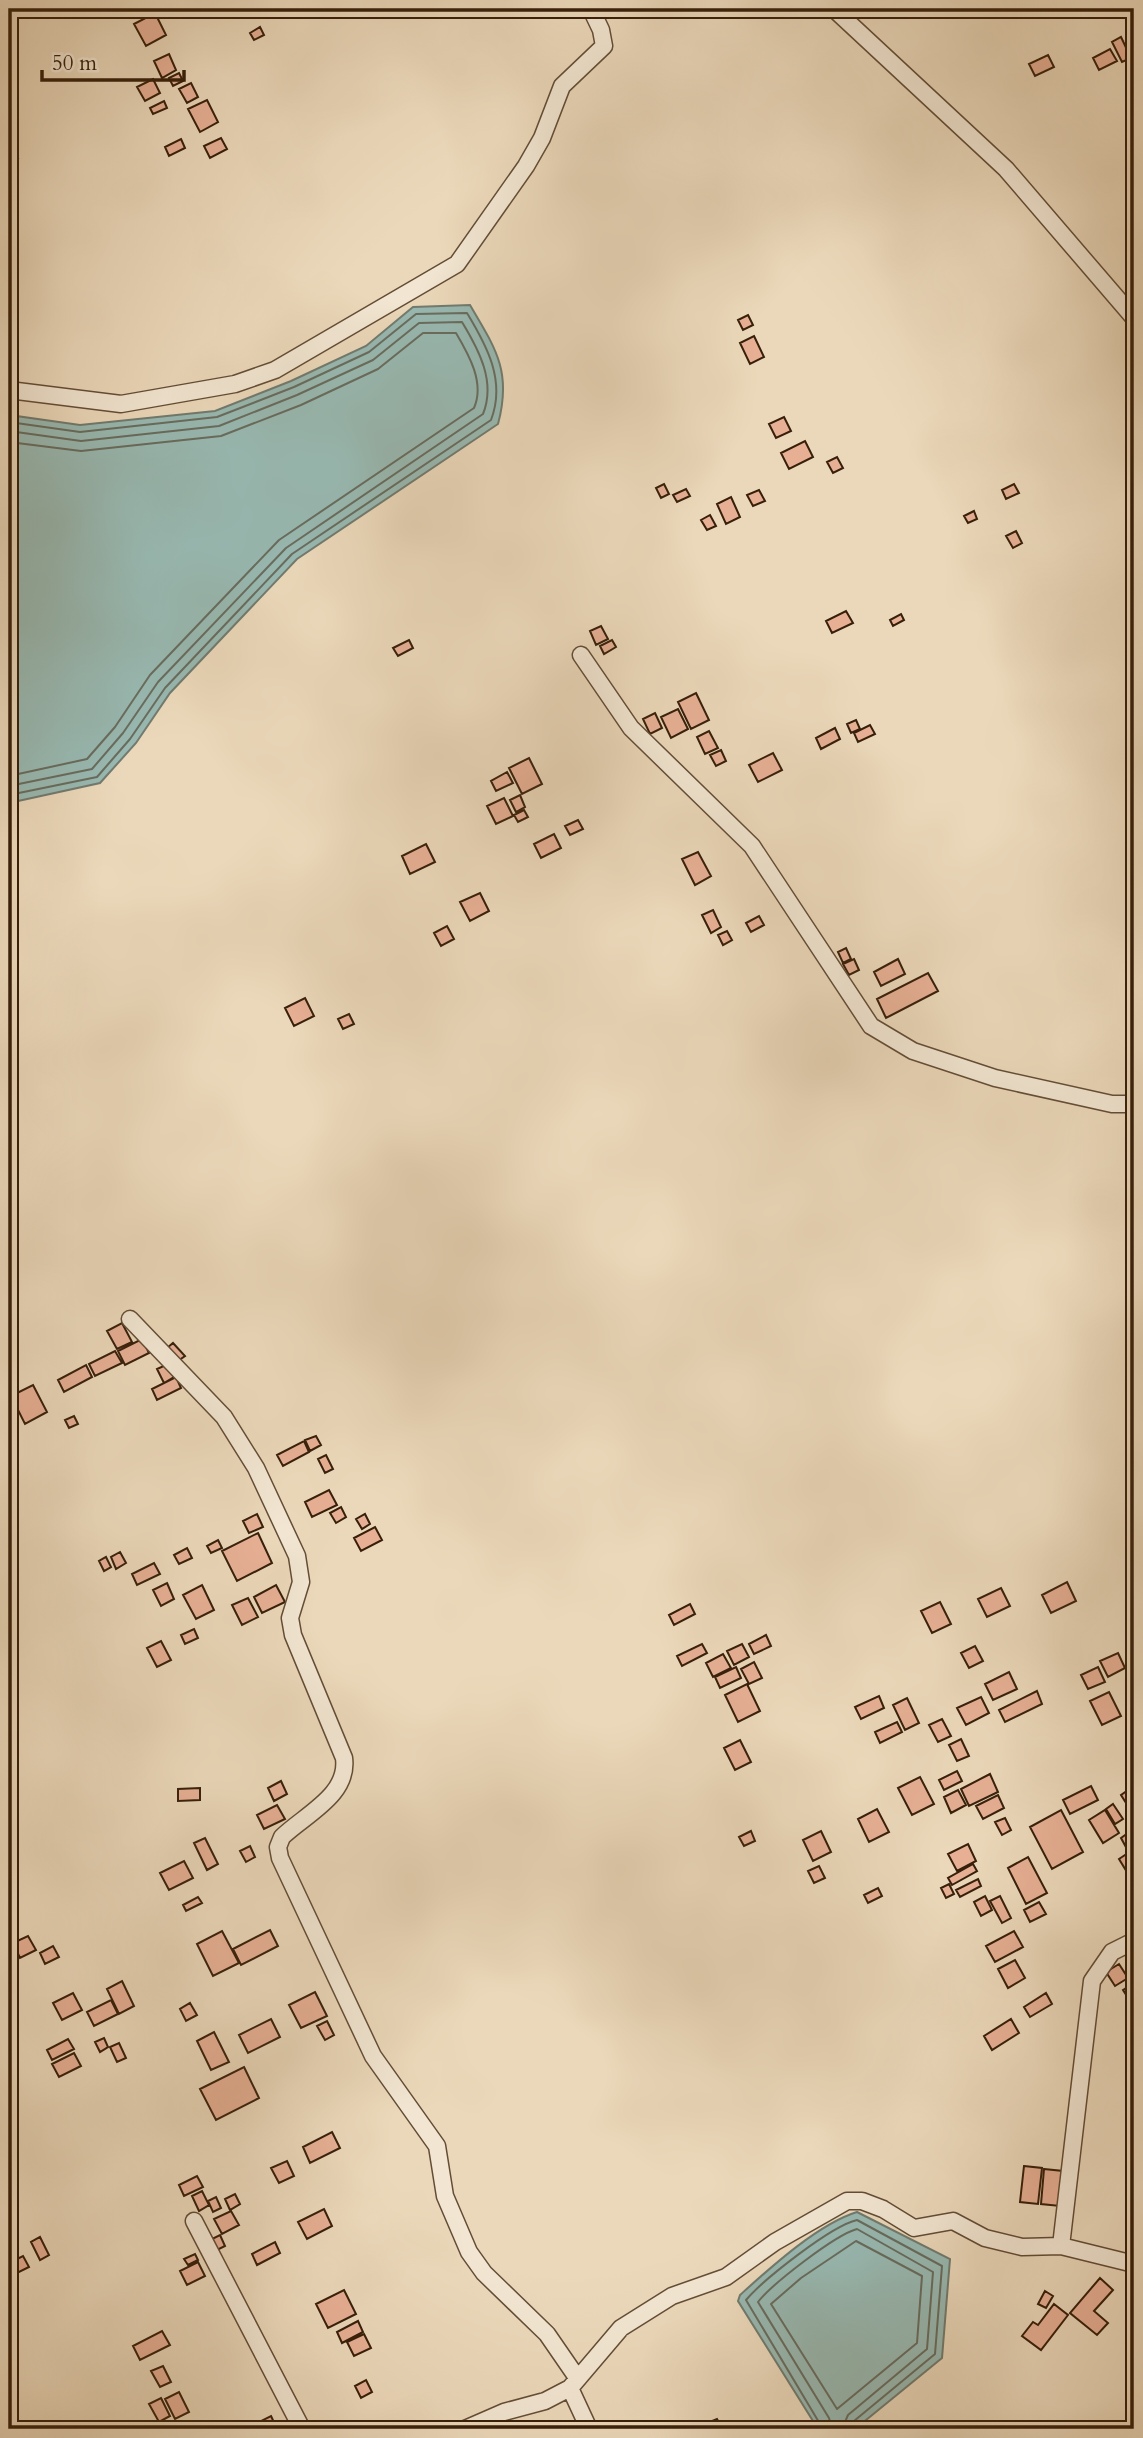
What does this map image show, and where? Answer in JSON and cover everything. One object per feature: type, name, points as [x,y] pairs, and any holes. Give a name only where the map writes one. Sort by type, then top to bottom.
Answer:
[{"type":"street","points":[[9,390],[121,404],[235,384],[275,370],[457,264],[526,166],[541,138],[562,86],[604,46],[601,30],[591,9]]},
{"type":"street","points":[[834,9],[1006,169],[1134,318]]},
{"type":"street","points":[[581,655],[646,745],[705,798],[752,846],[871,1026],[913,1051],[995,1078],[1112,1104],[1134,1104]]},
{"type":"street","points":[[130,1319],[224,1417],[256,1468],[297,1556],[301,1582],[290,1618],[293,1635],[344,1758],[345,1771],[340,1788],[282,1837],[278,1847],[281,1858],[373,2056],[437,2146],[445,2196],[469,2252],[484,2273],[547,2334],[574,2384],[589,2429]]},
{"type":"street","points":[[1061,2246],[1092,1981],[1112,1952],[1134,1941]]},
{"type":"street","points":[[465,2429],[574,2384],[621,2328],[672,2296],[726,2277],[775,2242],[847,2201],[862,2201],[883,2209],[914,2228],[953,2221],[985,2238],[1023,2246],[1061,2246],[1134,2264]]},
{"type":"street","points":[[194,2221],[302,2429]]},
{"type":"water","points":[[470,305],[499,362],[503,390],[498,424],[297,559],[170,693],[136,743],[100,783],[9,803],[9,415],[80,425],[215,411],[291,381],[366,346],[413,307]]},
{"type":"water","points":[[857,2212],[950,2259],[942,2358],[855,2429],[818,2429],[738,2301],[740,2295],[765,2272],[811,2236]]},
{"type":"building","points":[[155,13],[166,35],[146,46],[134,24]]},
{"type":"building","points":[[260,27],[264,35],[254,40],[250,33]]},
{"type":"building","points":[[1121,37],[1131,58],[1122,62],[1112,42]]},
{"type":"building","points":[[1134,37],[1134,54],[1133,55],[1126,41]]},
{"type":"building","points":[[1110,49],[1117,61],[1099,70],[1093,58]]},
{"type":"building","points":[[169,54],[176,70],[162,78],[154,61]]},
{"type":"building","points":[[1048,55],[1054,67],[1035,76],[1029,64]]},
{"type":"building","points":[[179,73],[183,81],[173,86],[169,78]]},
{"type":"building","points":[[153,79],[160,93],[145,101],[137,87]]},
{"type":"building","points":[[191,83],[198,97],[187,103],[179,89]]},
{"type":"building","points":[[207,100],[218,122],[200,132],[188,109]]},
{"type":"building","points":[[164,101],[167,108],[153,114],[150,108]]},
{"type":"building","points":[[221,138],[227,149],[210,158],[204,146]]},
{"type":"building","points":[[181,139],[185,148],[169,156],[165,147]]},
{"type":"building","points":[[11,144],[18,158],[9,163],[9,145]]},
{"type":"building","points":[[748,315],[753,325],[743,330],[738,320]]},
{"type":"building","points":[[754,336],[764,357],[750,364],[740,343]]},
{"type":"building","points":[[784,417],[791,431],[776,438],[769,424]]},
{"type":"building","points":[[805,441],[813,457],[789,469],[781,453]]},
{"type":"building","points":[[837,457],[843,468],[833,473],[827,462]]},
{"type":"building","points":[[664,484],[669,494],[661,498],[656,488]]},
{"type":"building","points":[[1014,484],[1019,493],[1006,499],[1002,490]]},
{"type":"building","points":[[686,489],[690,496],[677,502],[673,495]]},
{"type":"building","points":[[759,490],[765,501],[753,506],[747,495]]},
{"type":"building","points":[[731,497],[740,517],[726,524],[717,504]]},
{"type":"building","points":[[974,511],[977,519],[968,523],[964,516]]},
{"type":"building","points":[[710,515],[716,526],[707,530],[701,520]]},
{"type":"building","points":[[1016,531],[1022,543],[1013,548],[1006,536]]},
{"type":"building","points":[[846,611],[853,623],[832,633],[826,621]]},
{"type":"building","points":[[901,614],[904,620],[893,626],[890,620]]},
{"type":"building","points":[[601,626],[608,639],[596,645],[590,631]]},
{"type":"building","points":[[409,640],[413,648],[398,656],[393,648]]},
{"type":"building","points":[[612,640],[616,647],[604,654],[600,646]]},
{"type":"building","points":[[696,693],[709,720],[691,729],[678,702]]},
{"type":"building","points":[[678,709],[688,729],[671,738],[661,717]]},
{"type":"building","points":[[655,713],[662,728],[650,734],[643,719]]},
{"type":"building","points":[[856,720],[860,729],[851,733],[847,724]]},
{"type":"building","points":[[870,725],[875,734],[858,742],[854,733]]},
{"type":"building","points":[[835,728],[840,739],[821,749],[816,738]]},
{"type":"building","points":[[709,731],[718,748],[705,754],[697,737]]},
{"type":"building","points":[[721,750],[726,761],[716,766],[710,755]]},
{"type":"building","points":[[773,753],[782,770],[758,782],[749,765]]},
{"type":"building","points":[[529,758],[542,784],[522,794],[509,768]]},
{"type":"building","points":[[507,772],[513,783],[496,791],[491,781]]},
{"type":"building","points":[[520,795],[525,807],[516,812],[510,800]]},
{"type":"building","points":[[504,798],[513,816],[496,824],[487,806]]},
{"type":"building","points":[[524,810],[528,817],[518,822],[514,815]]},
{"type":"building","points":[[578,820],[583,829],[570,835],[565,826]]},
{"type":"building","points":[[554,834],[561,848],[541,858],[534,844]]},
{"type":"building","points":[[426,844],[435,862],[410,874],[402,856]]},
{"type":"building","points":[[698,852],[711,876],[695,885],[682,859]]},
{"type":"building","points":[[480,893],[489,911],[470,921],[460,902]]},
{"type":"building","points":[[713,910],[721,927],[711,933],[702,915]]},
{"type":"building","points":[[759,916],[764,925],[751,932],[746,923]]},
{"type":"building","points":[[447,926],[454,939],[441,946],[434,933]]},
{"type":"building","points":[[727,931],[732,940],[723,945],[718,935]]},
{"type":"building","points":[[846,948],[851,959],[843,963],[838,952]]},
{"type":"building","points":[[854,959],[859,970],[849,975],[843,964]]},
{"type":"building","points":[[898,959],[905,974],[881,986],[874,972]]},
{"type":"building","points":[[928,973],[938,991],[886,1018],[877,999]]},
{"type":"building","points":[[305,998],[314,1016],[294,1026],[285,1008]]},
{"type":"building","points":[[349,1014],[354,1024],[343,1029],[338,1019]]},
{"type":"building","points":[[122,1323],[132,1342],[117,1349],[107,1331]]},
{"type":"building","points":[[142,1339],[149,1353],[125,1365],[118,1351]]},
{"type":"building","points":[[173,1343],[185,1356],[178,1361],[167,1348]]},
{"type":"building","points":[[115,1351],[122,1363],[95,1376],[89,1364]]},
{"type":"building","points":[[168,1364],[174,1377],[164,1383],[157,1369]]},
{"type":"building","points":[[86,1365],[92,1377],[64,1392],[58,1380]]},
{"type":"building","points":[[176,1377],[181,1388],[157,1400],[152,1389]]},
{"type":"building","points":[[33,1385],[47,1412],[25,1424],[11,1396]]},
{"type":"building","points":[[74,1416],[78,1424],[69,1428],[65,1420]]},
{"type":"building","points":[[316,1436],[321,1445],[310,1451],[305,1440]]},
{"type":"building","points":[[304,1441],[309,1452],[283,1466],[277,1455]]},
{"type":"building","points":[[326,1455],[333,1469],[325,1473],[318,1459]]},
{"type":"building","points":[[329,1490],[337,1505],[312,1517],[305,1502]]},
{"type":"building","points":[[341,1507],[346,1517],[336,1523],[330,1513]]},
{"type":"building","points":[[257,1514],[263,1527],[249,1533],[243,1521]]},
{"type":"building","points":[[365,1514],[370,1524],[362,1529],[356,1519]]},
{"type":"building","points":[[375,1527],[382,1540],[361,1551],[354,1538]]},
{"type":"building","points":[[258,1533],[272,1563],[237,1581],[222,1551]]},
{"type":"building","points":[[218,1540],[222,1548],[211,1553],[207,1546]]},
{"type":"building","points":[[187,1548],[192,1558],[179,1564],[174,1555]]},
{"type":"building","points":[[120,1552],[126,1563],[116,1569],[111,1557]]},
{"type":"building","points":[[106,1557],[111,1567],[104,1571],[99,1561]]},
{"type":"building","points":[[154,1563],[160,1574],[137,1585],[132,1574]]},
{"type":"building","points":[[1067,1582],[1076,1601],[1051,1613],[1042,1595]]},
{"type":"building","points":[[167,1583],[174,1599],[161,1606],[153,1590]]},
{"type":"building","points":[[202,1585],[214,1610],[196,1619],[183,1595]]},
{"type":"building","points":[[276,1585],[285,1602],[262,1613],[254,1597]]},
{"type":"building","points":[[1001,1588],[1010,1606],[987,1617],[978,1599]]},
{"type":"building","points":[[248,1598],[258,1617],[242,1625],[232,1605]]},
{"type":"building","points":[[940,1602],[951,1624],[932,1633],[921,1611]]},
{"type":"building","points":[[690,1604],[695,1614],[674,1625],[669,1615]]},
{"type":"building","points":[[194,1629],[198,1638],[185,1644],[181,1635]]},
{"type":"building","points":[[766,1635],[771,1646],[754,1654],[749,1644]]},
{"type":"building","points":[[161,1641],[171,1660],[157,1667],[147,1648]]},
{"type":"building","points":[[702,1644],[707,1653],[682,1666],[677,1656]]},
{"type":"building","points":[[742,1644],[749,1657],[734,1665],[727,1651]]},
{"type":"building","points":[[975,1646],[983,1661],[969,1668],[961,1653]]},
{"type":"building","points":[[1118,1653],[1125,1668],[1108,1677],[1100,1661]]},
{"type":"building","points":[[723,1654],[731,1668],[713,1677],[706,1663]]},
{"type":"building","points":[[754,1662],[762,1678],[749,1684],[741,1669]]},
{"type":"building","points":[[736,1667],[741,1678],[720,1688],[715,1677]]},
{"type":"building","points":[[1098,1667],[1105,1682],[1088,1689],[1081,1675]]},
{"type":"building","points":[[1009,1672],[1017,1689],[993,1700],[985,1684]]},
{"type":"building","points":[[747,1684],[760,1711],[738,1722],[725,1695]]},
{"type":"building","points":[[1037,1691],[1042,1704],[1005,1722],[999,1710]]},
{"type":"building","points":[[1109,1692],[1121,1716],[1102,1725],[1090,1701]]},
{"type":"building","points":[[879,1696],[884,1708],[861,1719],[855,1707]]},
{"type":"building","points":[[981,1697],[989,1713],[966,1725],[957,1708]]},
{"type":"building","points":[[907,1698],[919,1723],[905,1730],[893,1705]]},
{"type":"building","points":[[942,1719],[951,1736],[938,1742],[929,1725]]},
{"type":"building","points":[[897,1722],[902,1732],[880,1743],[875,1732]]},
{"type":"building","points":[[961,1739],[969,1756],[957,1761],[949,1745]]},
{"type":"building","points":[[740,1740],[751,1762],[735,1770],[724,1748]]},
{"type":"building","points":[[957,1771],[962,1781],[944,1790],[939,1780]]},
{"type":"building","points":[[990,1774],[998,1792],[969,1806],[961,1789]]},
{"type":"building","points":[[920,1777],[934,1804],[912,1815],[898,1788]]},
{"type":"building","points":[[281,1781],[287,1794],[274,1801],[268,1788]]},
{"type":"building","points":[[1091,1786],[1098,1800],[1070,1814],[1063,1800]]},
{"type":"building","points":[[1134,1786],[1134,1801],[1128,1806],[1121,1795]]},
{"type":"building","points":[[200,1788],[200,1800],[178,1801],[178,1789]]},
{"type":"building","points":[[958,1790],[966,1805],[951,1813],[944,1797]]},
{"type":"building","points":[[998,1795],[1004,1808],[983,1819],[976,1806]]},
{"type":"building","points":[[1113,1804],[1123,1819],[1115,1824],[1106,1809]]},
{"type":"building","points":[[277,1805],[285,1819],[264,1829],[257,1815]]},
{"type":"building","points":[[877,1809],[889,1832],[869,1842],[858,1819]]},
{"type":"building","points":[[1061,1810],[1083,1852],[1052,1869],[1030,1827]]},
{"type":"building","points":[[1105,1810],[1119,1833],[1103,1843],[1089,1820]]},
{"type":"building","points":[[1005,1818],[1011,1830],[1002,1835],[995,1822]]},
{"type":"building","points":[[751,1831],[755,1841],[744,1846],[739,1837]]},
{"type":"building","points":[[821,1831],[831,1852],[813,1861],[803,1840]]},
{"type":"building","points":[[1128,1833],[1134,1844],[1127,1849],[1121,1838]]},
{"type":"building","points":[[205,1838],[218,1864],[207,1870],[194,1843]]},
{"type":"building","points":[[968,1844],[976,1861],[957,1871],[948,1854]]},
{"type":"building","points":[[250,1846],[255,1857],[246,1862],[240,1851]]},
{"type":"building","points":[[1134,1849],[1134,1874],[1130,1877],[1119,1859]]},
{"type":"building","points":[[1028,1857],[1047,1893],[1026,1904],[1008,1868]]},
{"type":"building","points":[[184,1861],[193,1878],[169,1890],[160,1873]]},
{"type":"building","points":[[973,1864],[977,1871],[952,1885],[948,1878]]},
{"type":"building","points":[[819,1866],[825,1878],[814,1883],[808,1871]]},
{"type":"building","points":[[978,1879],[981,1886],[960,1897],[956,1890]]},
{"type":"building","points":[[949,1884],[954,1894],[946,1898],[941,1888]]},
{"type":"building","points":[[878,1888],[882,1896],[868,1903],[864,1895]]},
{"type":"building","points":[[985,1896],[992,1910],[981,1916],[974,1902]]},
{"type":"building","points":[[1000,1896],[1011,1918],[1002,1923],[990,1901]]},
{"type":"building","points":[[198,1897],[202,1903],[186,1911],[183,1905]]},
{"type":"building","points":[[1039,1902],[1046,1914],[1030,1922],[1024,1910]]},
{"type":"building","points":[[270,1930],[278,1946],[241,1965],[233,1949]]},
{"type":"building","points":[[222,1931],[239,1963],[213,1976],[197,1944]]},
{"type":"building","points":[[1014,1931],[1023,1947],[995,1962],[986,1946]]},
{"type":"building","points":[[28,1936],[36,1950],[20,1958],[13,1943]]},
{"type":"building","points":[[53,1946],[59,1957],[45,1964],[40,1953]]},
{"type":"building","points":[[9,1951],[17,1967],[9,1971]]},
{"type":"building","points":[[1015,1960],[1025,1978],[1008,1988],[998,1969]]},
{"type":"building","points":[[1119,1964],[1128,1978],[1115,1986],[1106,1972]]},
{"type":"building","points":[[122,1981],[134,2006],[119,2014],[107,1989]]},
{"type":"building","points":[[1134,1983],[1134,2007],[1123,1990]]},
{"type":"building","points":[[315,1992],[327,2016],[301,2028],[289,2005]]},
{"type":"building","points":[[73,1993],[82,2010],[62,2020],[53,2003]]},
{"type":"building","points":[[1046,1993],[1052,2004],[1030,2017],[1024,2007]]},
{"type":"building","points":[[111,2000],[118,2014],[94,2026],[87,2012]]},
{"type":"building","points":[[190,2003],[197,2015],[186,2021],[180,2009]]},
{"type":"building","points":[[271,2019],[280,2037],[248,2053],[239,2035]]},
{"type":"building","points":[[1011,2019],[1019,2033],[992,2050],[984,2036]]},
{"type":"building","points":[[327,2021],[334,2035],[325,2040],[317,2026]]},
{"type":"building","points":[[214,2032],[229,2062],[211,2070],[197,2041]]},
{"type":"building","points":[[104,2038],[108,2047],[100,2052],[95,2042]]},
{"type":"building","points":[[68,2039],[74,2049],[52,2060],[47,2050]]},
{"type":"building","points":[[119,2043],[126,2058],[117,2062],[110,2047]]},
{"type":"building","points":[[74,2053],[81,2066],[59,2077],[52,2064]]},
{"type":"building","points":[[244,2067],[259,2098],[216,2120],[200,2089]]},
{"type":"building","points":[[332,2132],[340,2148],[310,2163],[303,2147]]},
{"type":"building","points":[[287,2161],[294,2176],[279,2183],[271,2168]]},
{"type":"building","points":[[1024,2166],[1042,2168],[1038,2204],[1020,2202]]},
{"type":"building","points":[[1044,2169],[1063,2171],[1060,2206],[1041,2204]]},
{"type":"building","points":[[197,2176],[203,2187],[184,2196],[179,2185]]},
{"type":"building","points":[[202,2191],[209,2205],[199,2211],[192,2196]]},
{"type":"building","points":[[235,2194],[240,2204],[230,2210],[225,2199]]},
{"type":"building","points":[[216,2197],[221,2208],[213,2212],[208,2201]]},
{"type":"building","points":[[324,2209],[332,2226],[307,2239],[298,2222]]},
{"type":"building","points":[[231,2211],[239,2225],[222,2234],[214,2219]]},
{"type":"building","points":[[220,2235],[225,2246],[213,2252],[208,2241]]},
{"type":"building","points":[[40,2237],[49,2255],[40,2260],[31,2242]]},
{"type":"building","points":[[275,2242],[280,2253],[257,2265],[252,2254]]},
{"type":"building","points":[[195,2254],[198,2260],[188,2265],[184,2259]]},
{"type":"building","points":[[23,2256],[29,2267],[17,2273],[11,2262]]},
{"type":"building","points":[[198,2262],[205,2276],[187,2285],[180,2271]]},
{"type":"building","points":[[1100,2278],[1113,2290],[1094,2311],[1108,2323],[1097,2335],[1070,2313]]},
{"type":"building","points":[[344,2290],[356,2314],[328,2328],[316,2304]]},
{"type":"building","points":[[1045,2291],[1053,2296],[1046,2308],[1038,2304]]},
{"type":"building","points":[[1054,2304],[1068,2315],[1041,2350],[1022,2336],[1033,2322],[1038,2325]]},
{"type":"building","points":[[358,2321],[363,2332],[342,2343],[337,2332]]},
{"type":"building","points":[[162,2331],[170,2345],[140,2360],[133,2346]]},
{"type":"building","points":[[364,2334],[371,2348],[354,2356],[347,2342]]},
{"type":"building","points":[[163,2366],[171,2382],[160,2387],[151,2371]]},
{"type":"building","points":[[366,2380],[372,2392],[361,2398],[355,2386]]},
{"type":"building","points":[[179,2392],[189,2412],[175,2419],[165,2399]]},
{"type":"building","points":[[161,2398],[170,2416],[159,2422],[149,2404]]},
{"type":"building","points":[[271,2416],[277,2429],[245,2429]]},
{"type":"building","points":[[717,2419],[721,2426],[710,2429],[707,2423]]}]
